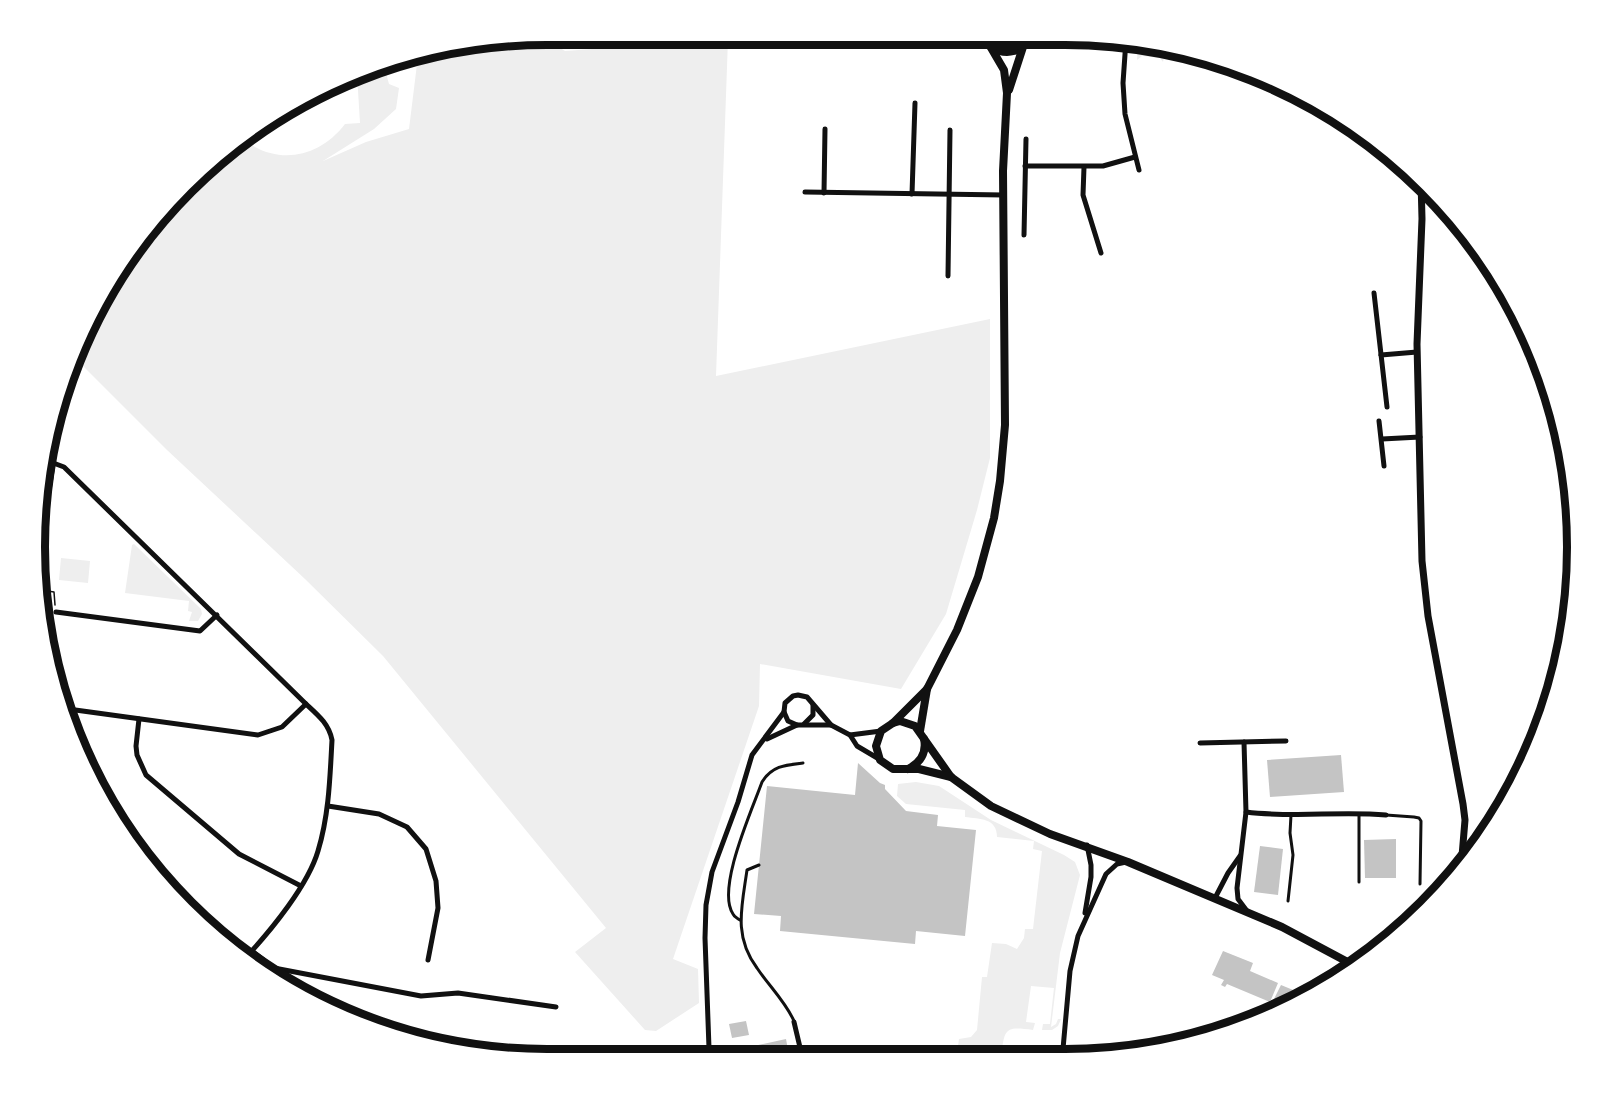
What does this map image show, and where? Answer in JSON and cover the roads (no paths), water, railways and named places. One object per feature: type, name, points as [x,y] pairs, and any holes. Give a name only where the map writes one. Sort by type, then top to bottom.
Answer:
[{"type":"main road","points":[[951,777],[886,766],[880,760],[876,746],[880,731],[893,723],[927,689],[957,630],[978,577],[994,518],[1000,481],[1005,394],[1004,195],[1008,93],[1004,70],[989,45]]},
{"type":"main road","points":[[994,45],[1006,53],[1023,47]]},
{"type":"main road","points":[[1008,93],[1023,47]]},
{"type":"main road","points":[[901,770],[921,760],[925,745],[922,734],[927,689]]},
{"type":"main road","points":[[893,723],[908,722],[922,734],[951,777],[991,806],[1050,834],[1087,845],[1215,898],[1302,937],[1347,962]]},
{"type":"street","points":[[1126,49],[1123,99],[1127,130],[1139,170]]},
{"type":"street","points":[[912,194],[915,103]]},
{"type":"street","points":[[824,193],[825,129]]},
{"type":"street","points":[[948,276],[950,130]]},
{"type":"street","points":[[1024,235],[1026,139]]},
{"type":"street","points":[[1025,166],[1103,166],[1135,158]]},
{"type":"street","points":[[1084,167],[1083,195],[1101,253]]},
{"type":"street","points":[[805,192],[1004,195]]},
{"type":"street","points":[[1421,193],[1417,352],[1423,573],[1428,616],[1463,804],[1465,828],[1462,854]]},
{"type":"street","points":[[1374,293],[1386,407]]},
{"type":"street","points":[[1380,355],[1417,352]]},
{"type":"street","points":[[1379,421],[1384,466]]},
{"type":"street","points":[[1382,439],[1420,437]]},
{"type":"street","points":[[52,463],[64,467],[217,615],[326,723],[330,732],[332,740],[328,806],[318,853],[284,913],[251,952]]},
{"type":"street","points":[[56,612],[200,631],[217,615]]},
{"type":"street","points":[[709,1049],[706,905],[712,872],[738,802],[752,755],[784,712],[785,703],[798,695],[807,697],[831,725],[850,735],[857,746],[880,760]]},
{"type":"street","points":[[73,710],[258,735],[282,727],[306,704]]},
{"type":"street","points":[[765,739],[807,723],[813,715],[813,705]]},
{"type":"street","points":[[784,712],[788,721],[800,725],[831,725]]},
{"type":"street","points":[[139,719],[136,746],[146,775],[239,854],[301,886]]},
{"type":"street","points":[[850,735],[880,731]]},
{"type":"street","points":[[1200,743],[1286,741]]},
{"type":"street","points":[[1244,742],[1246,812],[1237,888],[1238,899],[1248,913]]},
{"type":"street","points":[[328,806],[379,814],[407,826],[426,849],[436,881],[438,908],[428,960]]},
{"type":"street","points":[[1246,812],[1291,815],[1359,813],[1386,815]]},
{"type":"street","points":[[1063,1049],[1072,957],[1084,920],[1091,877],[1087,845]]},
{"type":"street","points":[[1215,898],[1228,873],[1242,854]]},
{"type":"street","points":[[1084,920],[1111,868],[1128,861]]},
{"type":"street","points":[[274,968],[421,996],[458,993],[555,1007]]},
{"type":"street","points":[[794,1022],[801,1049]]},
{"type":"lane","points":[[740,920],[732,914],[728,895],[729,874],[762,782],[775,768],[803,763]]},
{"type":"lane","points":[[1359,813],[1359,882]]},
{"type":"lane","points":[[1288,901],[1293,855],[1290,833],[1291,815]]},
{"type":"lane","points":[[1386,815],[1414,817],[1421,821],[1420,884]]},
{"type":"lane","points":[[759,865],[747,870],[740,920],[747,953],[789,1010],[794,1022]]}]
